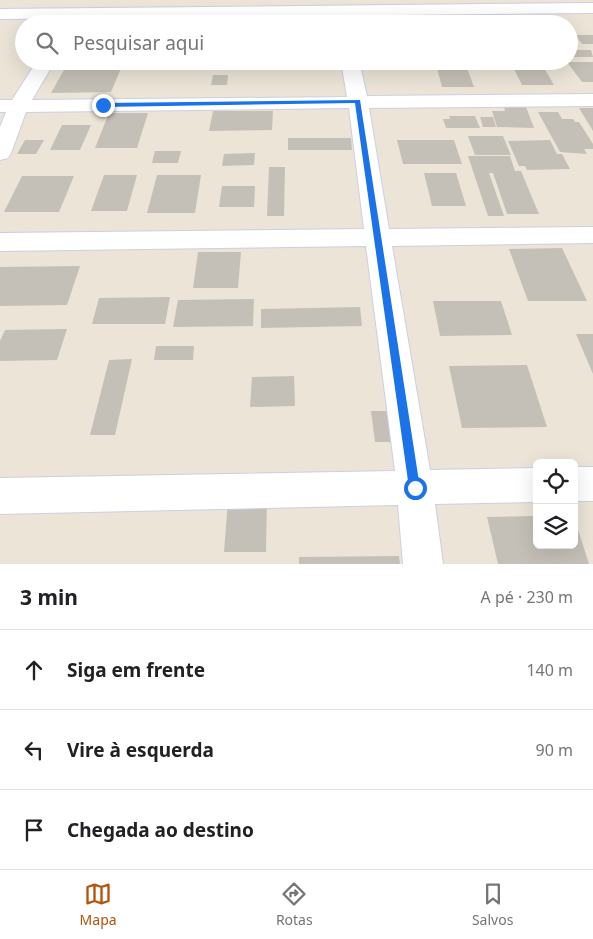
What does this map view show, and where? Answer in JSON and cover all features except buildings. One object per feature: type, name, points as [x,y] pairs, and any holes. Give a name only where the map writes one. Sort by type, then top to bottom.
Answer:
[{"type":"street","points":[[225,15],[593,7],[589,0]]},
{"type":"street","points":[[0,14],[15,15]]},
{"type":"street","points":[[0,153],[9,105],[38,70]]},
{"type":"street","points":[[352,70],[415,488],[423,564]]},
{"type":"street","points":[[9,105],[593,100]]},
{"type":"street","points":[[0,242],[593,236]]},
{"type":"street","points":[[578,484],[593,484]]},
{"type":"street","points":[[0,496],[533,485]]},
{"type":"route","points":[[103,105],[358,102],[415,488]]}]
